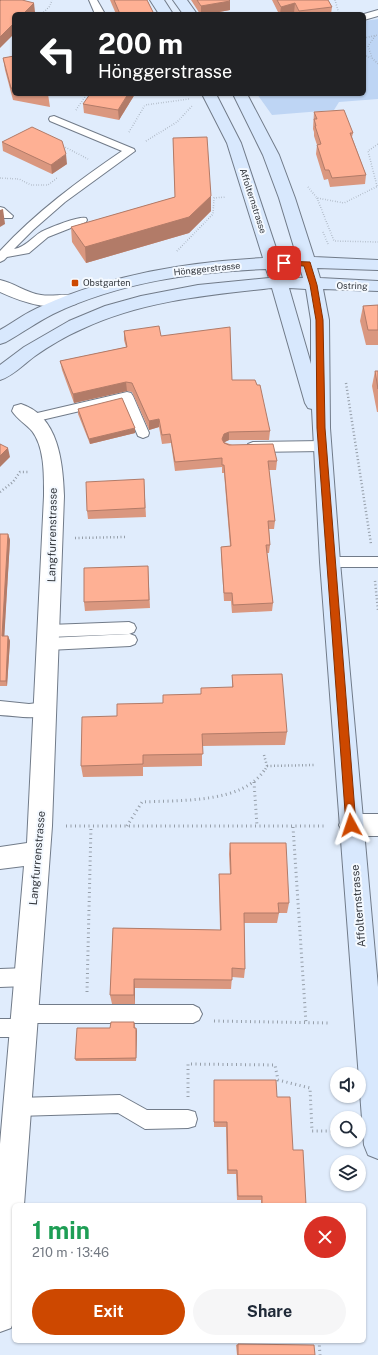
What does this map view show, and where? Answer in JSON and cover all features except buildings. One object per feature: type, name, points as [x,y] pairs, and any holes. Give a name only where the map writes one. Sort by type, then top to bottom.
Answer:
[{"type":"street","points":[[157,0],[165,12]]},
{"type":"street","points":[[180,0],[189,12]]},
{"type":"street","name":"Affolternstrasse","points":[[210,96],[234,143],[273,263],[322,437]]},
{"type":"street","name":"Affolternstrasse","points":[[241,96],[271,155],[287,198],[314,285],[320,320],[322,437],[330,562],[378,1145]]},
{"type":"street","name":"Hönggerstrasse","points":[[0,338],[46,311],[70,300],[130,281],[177,271],[273,263],[307,264]]},
{"type":"street","name":"Ostring","points":[[307,264],[378,265]]},
{"type":"street","name":"Hönggerstrasse","points":[[0,374],[30,351],[75,325],[111,310],[198,290],[278,282]]},
{"type":"street","name":"Ostring","points":[[278,282],[314,285],[378,286]]},
{"type":"street","points":[[0,285],[26,297],[42,301],[70,300]]},
{"type":"street","points":[[0,294],[0,304]]},
{"type":"street","name":"Langfurrenstrasse","points":[[0,1317],[17,1107],[16,1023],[27,977],[38,853],[46,709],[54,496],[53,463],[50,449],[45,437],[27,415]]},
{"type":"street","points":[[351,825],[378,825]]},
{"type":"street","points":[[0,858],[38,853]]},
{"type":"lane","points":[[93,0],[99,12]]},
{"type":"lane","points":[[366,16],[378,13]]},
{"type":"lane","points":[[54,119],[130,151]]},
{"type":"lane","points":[[1,256],[33,224],[99,171],[130,151]]},
{"type":"lane","points":[[1,256],[25,251],[44,235],[82,220]]},
{"type":"lane","points":[[27,415],[127,396],[143,433]]},
{"type":"lane","points":[[243,447],[322,437]]},
{"type":"lane","points":[[330,562],[376,562]]},
{"type":"lane","points":[[49,637],[129,634]]},
{"type":"lane","points":[[0,708],[30,711],[46,709]]},
{"type":"lane","points":[[0,978],[27,977]]},
{"type":"lane","points":[[16,1023],[86,1013],[193,1014]]},
{"type":"lane","points":[[17,1107],[120,1104],[145,1120],[188,1119]]},
{"type":"path","points":[[44,12],[50,6],[52,0]]},
{"type":"path","points":[[335,0],[338,7],[338,12]]},
{"type":"path","points":[[366,38],[377,35]]},
{"type":"path","points":[[372,58],[368,46],[377,35]]},
{"type":"path","points":[[366,56],[372,58],[378,64]]},
{"type":"path","points":[[117,145],[131,130],[145,105],[191,99]]},
{"type":"path","points":[[130,151],[177,122],[191,106],[196,105]]},
{"type":"path","points":[[60,144],[87,157],[99,171]]},
{"type":"path","points":[[317,198],[344,202],[377,186],[368,151],[378,144]]},
{"type":"path","points":[[80,162],[87,157]]},
{"type":"path","points":[[0,178],[19,178],[31,185],[48,184],[61,175]]},
{"type":"path","points":[[307,186],[317,198],[334,241],[378,242]]},
{"type":"path","points":[[177,251],[213,214],[214,198],[226,197]]},
{"type":"path","points":[[345,376],[376,562],[378,610]]},
{"type":"path","points":[[0,492],[13,482],[20,472],[30,472],[30,476]]},
{"type":"path","points":[[72,538],[125,537]]},
{"type":"path","points":[[264,755],[267,766]]},
{"type":"path","points":[[267,766],[314,765]]},
{"type":"path","points":[[127,827],[142,802],[203,799],[240,789],[257,780],[267,766]]},
{"type":"path","points":[[254,782],[257,826]]},
{"type":"path","points":[[65,826],[293,827],[351,825]]},
{"type":"path","points":[[86,1013],[91,826]]},
{"type":"path","points":[[293,827],[306,1023]]},
{"type":"path","points":[[193,1014],[204,1020],[330,1023]]},
{"type":"path","points":[[188,1119],[188,1064],[275,1065],[278,1080],[310,1088],[312,1131],[330,1131]]},
{"type":"path","points":[[319,1343],[320,1355]]},
{"type":"shaded area","points":[[378,19],[378,99],[339,102],[334,110],[272,115],[258,96],[366,96],[366,21]]},
{"type":"place","name":"Obstgarten","points":[[75,283]]},
{"type":"route","points":[[284,263],[307,264],[314,285],[320,320],[321,428],[351,825]]}]
